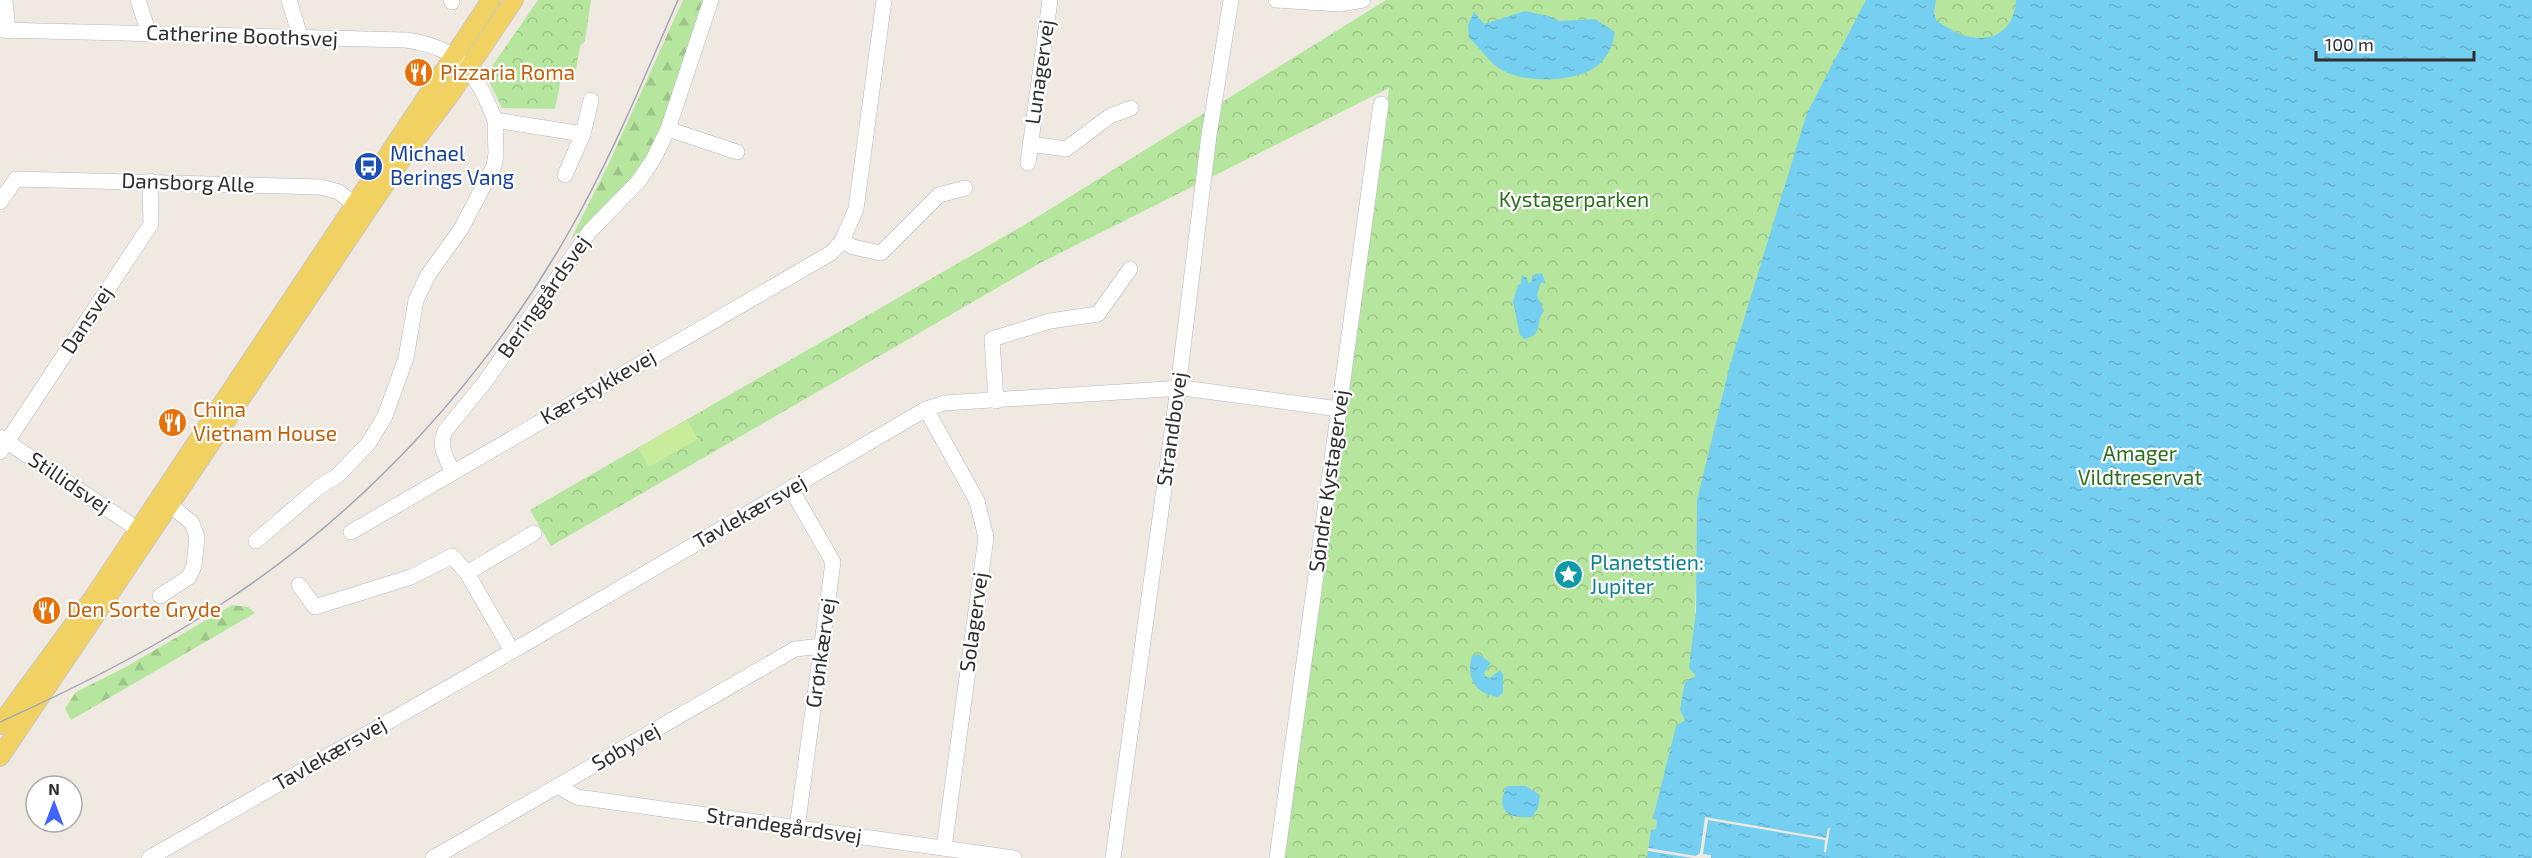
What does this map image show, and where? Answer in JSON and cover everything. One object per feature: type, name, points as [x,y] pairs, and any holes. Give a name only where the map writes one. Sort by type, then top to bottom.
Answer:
[{"type":"main road","points":[[0,725],[62,642],[139,530],[490,0]]},
{"type":"main road","points":[[0,757],[404,156],[514,0]]},
{"type":"street","name":"Catherine Boothsvej","points":[[5,0],[4,31],[406,40],[437,46],[468,68],[486,98],[495,120]]},
{"type":"street","points":[[138,0],[149,34]]},
{"type":"street","points":[[289,0],[301,39]]},
{"type":"street","name":"Beringgårdsvej","points":[[452,471],[441,449],[441,440],[445,430],[485,382],[590,231],[638,182],[653,160],[668,129],[711,0]]},
{"type":"street","name":"Kærstykkevej","points":[[351,532],[452,471],[831,253],[842,241],[856,209],[884,0]]},
{"type":"street","name":"Lunagervej","points":[[1028,163],[1050,0]]},
{"type":"street","name":"Strandbovej","points":[[1113,858],[1178,388],[1209,135],[1231,0]]},
{"type":"street","points":[[1276,0],[1340,4],[1363,0]]},
{"type":"street","points":[[565,175],[584,134],[591,100]]},
{"type":"street","name":"Søndre Kystagervej","points":[[1277,858],[1381,105]]},
{"type":"street","name":"Lunagervej","points":[[1030,144],[1066,149],[1110,116],[1131,108]]},
{"type":"street","points":[[256,541],[319,487],[337,476],[368,444],[385,416],[406,358],[416,300],[428,275],[461,229],[494,166],[495,120],[584,134]]},
{"type":"street","points":[[668,129],[737,152]]},
{"type":"street","name":"Dansborg Alle","points":[[0,202],[16,179],[321,187],[339,192],[355,205]]},
{"type":"street","name":"Dansvej","points":[[2,443],[151,224],[150,181]]},
{"type":"street","points":[[842,241],[853,247],[881,253],[939,195],[965,188]]},
{"type":"street","points":[[996,401],[992,339],[1050,321],[1098,314],[1130,269]]},
{"type":"street","name":"Tavlekærsvej","points":[[149,858],[512,651],[926,409],[944,404],[1178,388],[1339,409]]},
{"type":"street","name":"Solagervej","points":[[926,409],[977,501],[986,537],[944,848]]},
{"type":"street","name":"Stillidsvej","points":[[2,443],[139,530]]},
{"type":"street","name":"Grønkærvej","points":[[791,489],[833,562],[797,828]]},
{"type":"street","points":[[160,596],[189,577],[194,566],[197,537],[192,523],[170,505]]},
{"type":"street","points":[[467,573],[534,533]]},
{"type":"street","points":[[299,585],[315,608],[411,577],[452,556],[467,573],[512,651]]},
{"type":"street","name":"Søbyvej","points":[[433,858],[795,649],[822,646]]},
{"type":"street","name":"Strandegårdsvej","points":[[558,786],[577,797],[1014,858]]},
{"type":"green space","points":[[538,0],[591,0],[585,41],[580,46],[575,75],[562,74],[555,109],[502,108],[486,75]]},
{"type":"green space","points":[[683,0],[705,0],[661,133],[642,168],[602,208],[585,230],[571,239],[609,163]]},
{"type":"green space","name":"Amager Vildtreservat","points":[[1386,0],[1868,0],[1820,91],[1882,1],[1877,0],[2532,0],[2532,858],[1285,858],[1389,88],[1040,263],[551,546],[530,510],[1026,224]],"holes":[[[1696,588],[1712,606],[1695,614]]]},
{"type":"green space","points":[[687,420],[698,439],[649,467],[638,448]]},
{"type":"green space","points":[[232,605],[248,607],[255,613],[71,720],[65,708],[76,692],[124,668]]},
{"type":"water","name":"Amager Vildtreservat","points":[[1866,0],[1936,0],[1934,13],[1937,21],[1962,35],[1983,38],[2000,33],[2006,28],[2011,20],[2016,0],[2532,0],[2532,858],[1647,858],[1651,830],[1656,829],[1657,821],[1653,818],[1676,726],[1685,720],[1680,710],[1685,682],[1696,676],[1689,668],[1696,610],[1697,500],[1730,365],[1807,113]]},
{"type":"water","points":[[1525,11],[1559,21],[1595,19],[1615,32],[1611,48],[1602,61],[1582,74],[1554,79],[1512,75],[1493,63],[1469,38],[1468,25],[1474,12],[1484,24]]},
{"type":"water","points":[[1542,273],[1546,284],[1541,282],[1537,295],[1544,311],[1535,334],[1524,339],[1520,335],[1513,302],[1518,285],[1521,284],[1522,275],[1527,278],[1529,284],[1532,276]]},
{"type":"water","points":[[1478,654],[1491,663],[1484,673],[1485,676],[1490,678],[1500,670],[1503,674],[1503,693],[1498,697],[1483,692],[1474,684],[1470,664],[1472,656]]},
{"type":"water","points":[[1507,786],[1526,786],[1540,795],[1538,808],[1532,817],[1517,817],[1506,812],[1502,802]]},
{"type":"pier","points":[[1705,817],[1826,838],[1828,828],[1830,828],[1826,852],[1824,852],[1825,840],[1708,820],[1703,854],[1711,855],[1711,858],[1693,858],[1648,851],[1648,848],[1696,856],[1700,853]]},
{"type":"tram line","points":[[0,722],[115,666],[199,619],[226,601],[327,526],[417,439],[498,342],[566,237],[612,150],[678,0]]},
{"type":"place","name":"Pizzaria Roma","points":[[419,73]]},
{"type":"place","name":"Michael Berings Vang","points":[[369,166]]},
{"type":"place","name":"China Vietnam House","points":[[172,422]]},
{"type":"place","name":"Planetstien: Jupiter","points":[[1569,575]]},
{"type":"place","name":"Den Sorte Gryde","points":[[46,610]]},
{"type":"park label","name":"Kystagerparken","points":[[1574,200]]}]
